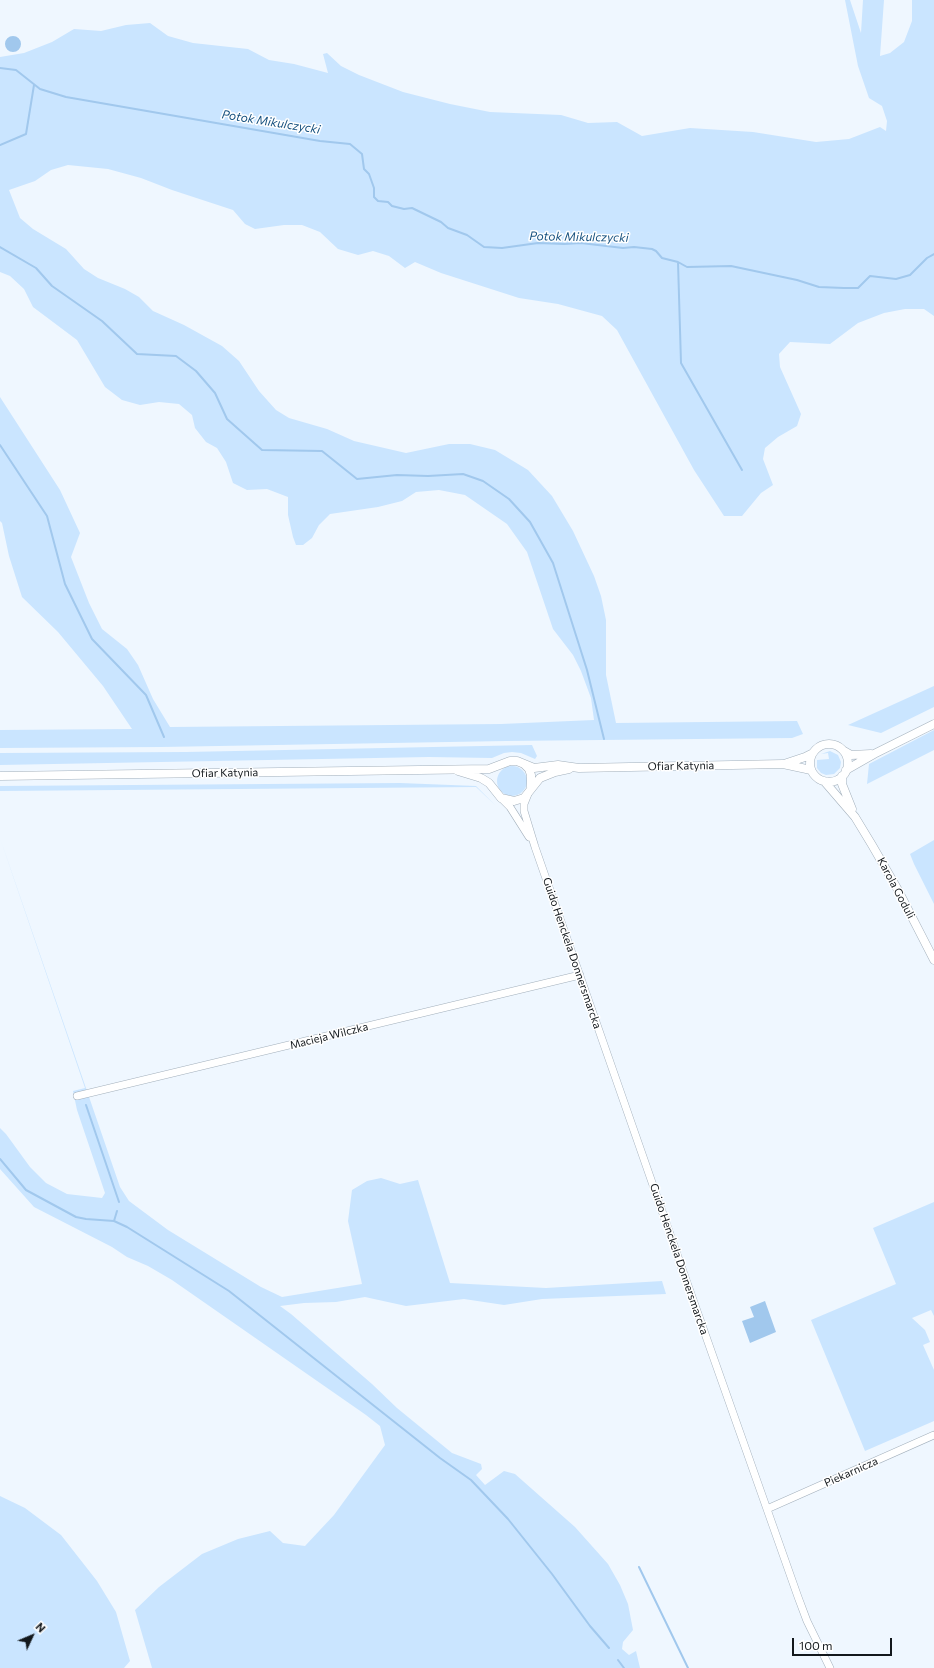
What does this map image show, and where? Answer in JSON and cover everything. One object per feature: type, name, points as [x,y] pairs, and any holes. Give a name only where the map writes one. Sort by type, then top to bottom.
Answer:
[{"type":"street","points":[[874,754],[851,755],[835,745],[825,744],[816,749],[813,753],[810,763],[811,770],[814,775],[824,781],[834,781],[874,754],[934,724]]},
{"type":"street","points":[[843,750],[848,761],[844,773]]},
{"type":"street","name":"Ofiar Katynia","points":[[783,764],[813,753]]},
{"type":"street","name":"Ofiar Katynia","points":[[0,776],[451,770],[466,768],[489,769],[510,761],[517,761],[534,768],[558,765],[579,768],[783,764],[811,770]]},
{"type":"street","points":[[523,764],[529,769],[531,775],[530,790]]},
{"type":"street","points":[[493,787],[493,773],[499,765]]},
{"type":"street","name":"Ofiar Katynia","points":[[451,770],[481,778],[493,787],[501,798],[514,801],[524,798],[540,778],[546,775],[579,768]]},
{"type":"street","name":"Karola Goduli","points":[[844,773],[842,784],[855,817]]},
{"type":"street","name":"Karola Goduli","points":[[824,781],[855,817],[885,866],[934,960]]},
{"type":"street","name":"Guido Henckela Donnersmarcka","points":[[530,790],[524,804],[524,811],[535,847],[684,1277],[802,1608],[830,1668]]},
{"type":"street","name":"Guido Henckela Donnersmarcka","points":[[501,798],[510,807],[535,847]]},
{"type":"street","name":"Macieja Wilczka","points":[[77,1096],[580,975]]},
{"type":"street","name":"Piekarnicza","points":[[767,1509],[934,1435]]},
{"type":"shaded area","points":[[845,0],[850,0],[861,33],[863,0],[884,0],[880,56],[890,53],[904,42],[912,21],[912,0],[934,0],[934,316],[924,309],[905,309],[884,313],[858,323],[830,344],[790,342],[779,354],[780,367],[801,414],[797,426],[778,437],[765,448],[763,459],[773,485],[761,493],[742,516],[724,516],[694,470],[617,330],[602,316],[558,304],[519,298],[441,273],[415,262],[405,268],[389,256],[373,251],[358,255],[338,249],[320,232],[302,225],[284,225],[255,229],[245,224],[233,210],[141,178],[108,169],[68,165],[51,170],[35,181],[9,190],[20,218],[33,229],[66,249],[84,269],[98,278],[125,289],[139,297],[153,311],[184,325],[222,346],[239,361],[259,391],[276,410],[289,418],[327,429],[354,441],[406,453],[449,444],[470,444],[495,450],[528,470],[552,496],[573,531],[594,576],[601,596],[606,620],[606,675],[616,723],[797,721],[803,734],[792,738],[0,748],[0,730],[132,729],[103,686],[58,632],[22,597],[9,556],[2,523],[0,521],[0,397],[60,490],[80,533],[71,557],[89,603],[102,629],[127,649],[138,665],[153,699],[170,727],[501,724],[594,720],[591,698],[581,671],[573,655],[553,629],[527,552],[507,524],[465,495],[439,490],[416,492],[402,501],[378,507],[330,514],[319,525],[312,538],[303,545],[296,545],[288,515],[288,497],[267,489],[247,490],[233,483],[226,462],[217,448],[206,442],[195,428],[192,415],[179,404],[159,402],[140,405],[122,400],[105,387],[77,340],[33,307],[24,289],[10,276],[0,272],[0,57],[24,53],[52,42],[74,29],[101,31],[126,25],[150,23],[168,36],[193,43],[248,49],[269,60],[294,64],[328,73],[323,54],[327,53],[341,66],[359,75],[403,92],[490,112],[561,115],[588,123],[617,122],[642,136],[690,128],[753,132],[816,142],[849,139],[880,127],[886,131],[887,121],[882,106],[869,98],[858,66]]},
{"type":"shaded area","points":[[10,36],[16,36],[21,41],[19,50],[16,52],[10,52],[5,47],[5,41]]},
{"type":"shaded area","points":[[934,686],[934,707],[881,733],[848,725]]},
{"type":"shaded area","points":[[934,730],[934,750],[867,784],[869,764]]},
{"type":"shaded area","points":[[532,745],[537,756],[535,759],[521,753],[512,752],[504,753],[492,758],[429,757],[0,765],[0,753],[186,752]]},
{"type":"shaded area","points":[[830,751],[838,755],[841,762],[840,768],[834,774],[826,775],[821,773],[817,768],[817,760],[829,759],[828,753],[821,754]]},
{"type":"shaded area","points":[[512,766],[523,770],[527,781],[523,792],[512,796],[501,792],[497,781],[501,770]]},
{"type":"shaded area","points":[[400,783],[476,786],[495,805],[476,787],[0,791],[0,786]]},
{"type":"shaded area","points":[[0,838],[120,1187],[129,1201],[168,1230],[261,1287],[282,1297],[362,1284],[348,1221],[352,1190],[367,1181],[381,1178],[400,1184],[418,1180],[450,1283],[546,1288],[662,1281],[666,1294],[542,1299],[504,1305],[464,1299],[406,1306],[365,1297],[336,1302],[304,1303],[280,1306],[372,1384],[397,1408],[452,1453],[481,1464],[482,1469],[476,1475],[485,1485],[504,1471],[515,1474],[575,1527],[608,1564],[620,1585],[628,1604],[633,1630],[623,1642],[622,1649],[629,1655],[636,1651],[640,1668],[152,1668],[135,1610],[159,1587],[202,1554],[238,1539],[270,1531],[283,1543],[305,1546],[334,1515],[385,1445],[380,1426],[366,1415],[172,1280],[34,1207],[0,1169],[0,1128],[30,1167],[46,1183],[67,1194],[102,1198],[105,1193],[77,1110],[73,1091],[85,1088]]},
{"type":"shaded area","points":[[934,840],[934,904],[910,854]]},
{"type":"shaded area","points":[[934,1202],[934,1316],[931,1310],[912,1318],[925,1330],[930,1342],[923,1345],[934,1370],[934,1421],[865,1451],[811,1320],[896,1284],[873,1228]]},
{"type":"shaded area","points":[[765,1301],[776,1332],[750,1343],[742,1321],[754,1317],[750,1307]]},
{"type":"shaded area","points":[[0,1496],[25,1508],[61,1535],[97,1581],[116,1612],[130,1661],[124,1668],[0,1668]]},
{"type":"waterway","name":"Potok Mikulczycki","points":[[0,68],[16,70],[40,89],[66,97],[320,141],[350,144],[362,154],[364,169],[369,174],[374,188],[374,197],[378,201],[388,202],[392,206],[404,209],[412,208],[441,222],[448,228],[467,235],[484,247],[502,248],[538,243],[581,243],[623,248],[634,247],[652,249],[662,258],[678,262],[687,267],[731,266],[797,280],[819,287],[844,288],[858,288],[870,276],[896,279],[910,275],[927,258],[934,254]]},
{"type":"waterway","points":[[0,145],[26,134],[34,85]]},
{"type":"waterway","points":[[0,247],[36,268],[52,286],[102,321],[137,354],[176,356],[196,371],[215,393],[227,419],[262,450],[322,451],[357,479],[397,475],[428,476],[463,474],[483,481],[509,499],[530,522],[553,563],[587,670],[604,739]]},
{"type":"waterway","points":[[678,262],[681,363],[742,470]]},
{"type":"waterway","points":[[0,445],[47,516],[65,584],[92,639],[146,695],[164,737]]},
{"type":"waterway","points":[[86,1105],[119,1202]]},
{"type":"waterway","points":[[0,1159],[26,1190],[76,1217],[114,1221],[127,1227],[229,1291],[440,1458],[471,1480],[508,1519],[552,1574],[590,1626],[609,1648]]},
{"type":"waterway","points":[[114,1221],[117,1211]]},
{"type":"waterway","points":[[639,1567],[688,1668]]},
{"type":"waterway","points":[[618,1660],[624,1668]]}]
